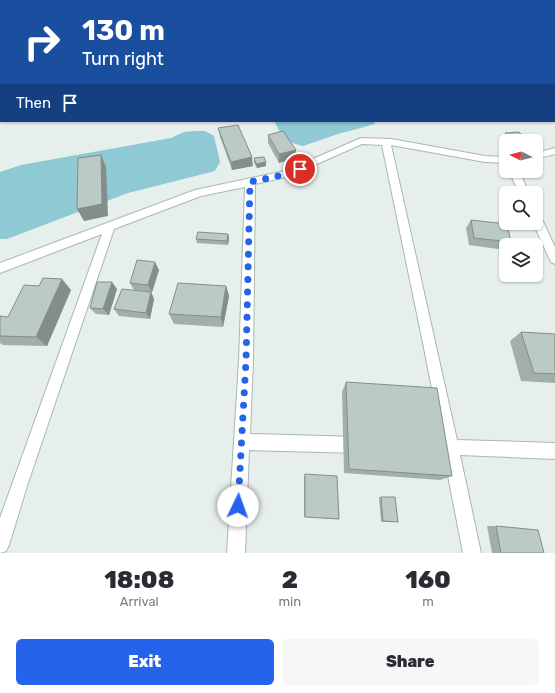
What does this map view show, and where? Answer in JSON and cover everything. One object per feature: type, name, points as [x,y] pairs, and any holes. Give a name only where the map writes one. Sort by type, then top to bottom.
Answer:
[{"type":"street","points":[[254,0],[265,0]]},
{"type":"street","points":[[0,268],[199,193],[288,174],[361,142],[386,142],[485,159],[499,160]]},
{"type":"street","points":[[386,142],[430,343],[472,553]]},
{"type":"street","points":[[543,154],[555,151]]},
{"type":"street","points":[[236,553],[246,361],[250,182]]},
{"type":"street","points":[[0,545],[20,483],[110,226]]},
{"type":"street","points":[[542,230],[555,259]]},
{"type":"street","points":[[242,442],[373,445]]},
{"type":"street","points":[[428,446],[555,451]]},
{"type":"water","points":[[275,122],[374,122],[375,124],[338,134],[303,146],[292,143],[280,132]]},
{"type":"water","points":[[205,131],[214,136],[220,162],[215,171],[128,193],[7,239],[0,239],[0,172],[21,165],[171,138],[184,132]]},
{"type":"building","points":[[238,125],[252,157],[231,162],[218,128]]},
{"type":"building","points":[[283,131],[296,150],[279,154],[268,135]]},
{"type":"building","points":[[519,132],[521,134],[506,134],[505,133]]},
{"type":"building","points":[[101,155],[102,204],[77,209],[78,158]]},
{"type":"building","points":[[264,157],[266,162],[256,164],[254,158]]},
{"type":"building","points":[[471,220],[499,223],[499,230],[508,230],[510,238],[499,238],[499,241],[474,238]]},
{"type":"building","points":[[198,232],[228,234],[227,241],[196,239]]},
{"type":"building","points":[[137,260],[155,262],[148,285],[130,283]]},
{"type":"building","points":[[43,278],[62,279],[36,337],[0,336],[0,316],[8,317],[24,285],[39,286]]},
{"type":"building","points":[[97,282],[112,282],[103,309],[90,308]]},
{"type":"building","points":[[178,283],[226,286],[221,317],[169,314]]},
{"type":"building","points":[[122,289],[151,292],[146,313],[114,309]]},
{"type":"building","points":[[521,332],[555,334],[555,374],[534,373]]},
{"type":"building","points":[[346,382],[437,388],[452,476],[349,469]]},
{"type":"building","points":[[305,474],[337,476],[339,519],[305,517]]},
{"type":"building","points":[[381,497],[395,497],[398,522],[383,521]]},
{"type":"building","points":[[496,526],[538,530],[544,553],[501,553]]},
{"type":"route","points":[[238,506],[246,361],[250,182],[288,174],[300,169]]}]
